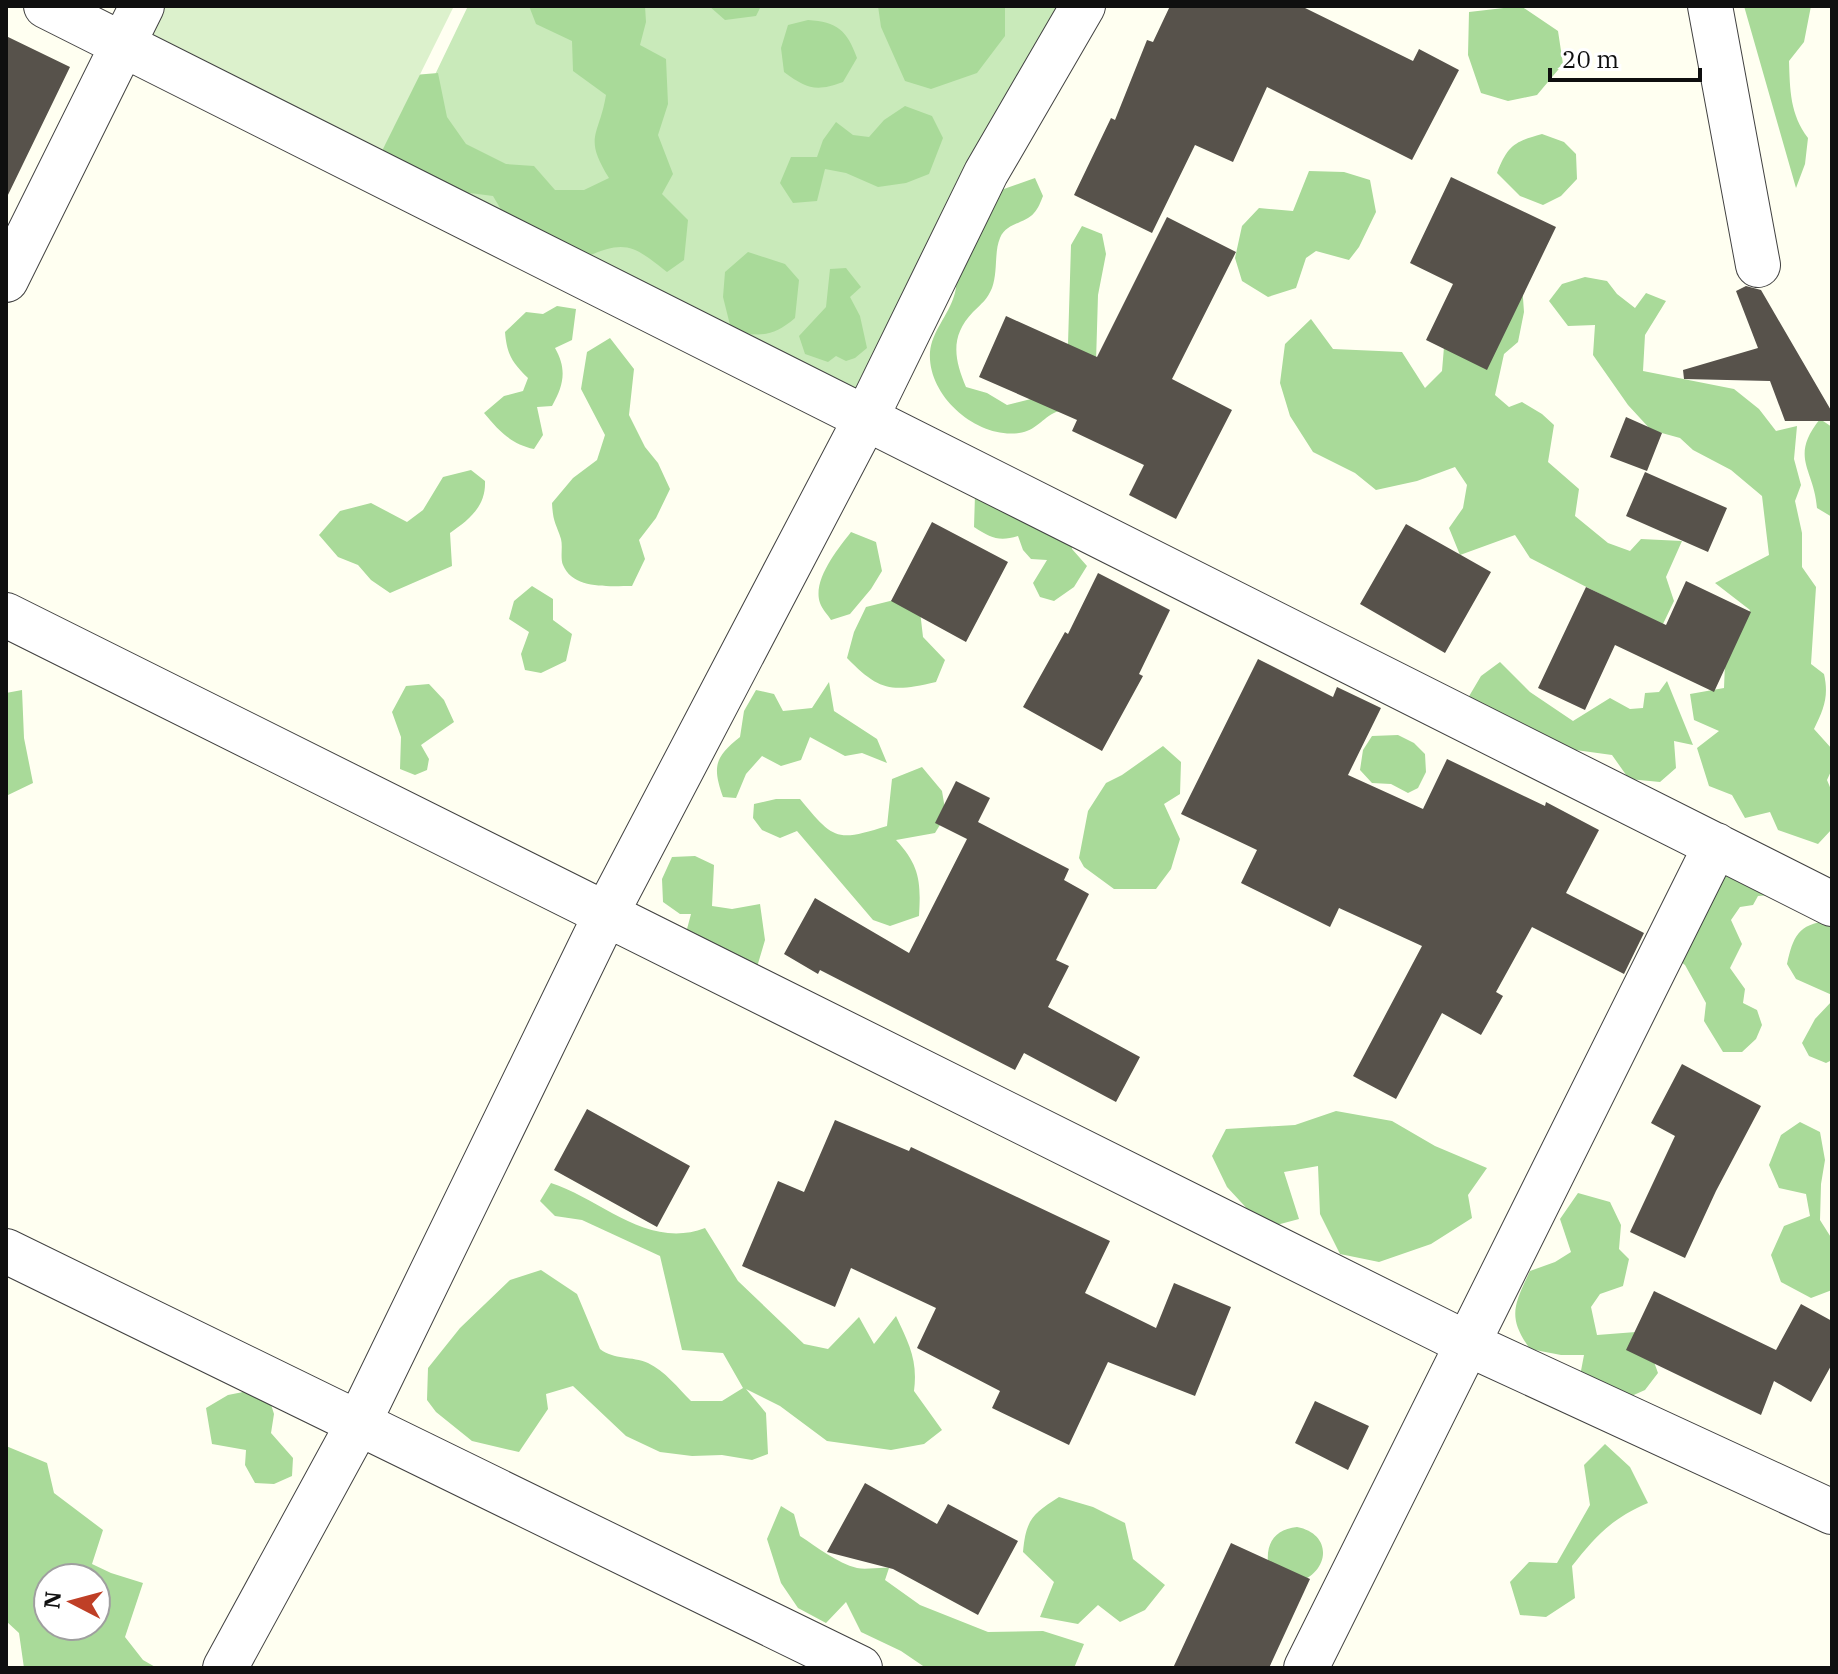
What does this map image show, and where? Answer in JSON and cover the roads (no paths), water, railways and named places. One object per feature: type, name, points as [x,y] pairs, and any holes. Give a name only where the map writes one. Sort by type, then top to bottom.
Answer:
[{"type":"street","points":[[46,6],[1832,904]]},
{"type":"street","points":[[6,280],[142,6]]},
{"type":"street","points":[[225,1668],[358,1424],[606,914],[866,418],[986,173],[1083,6]]},
{"type":"street","points":[[1710,6],[1758,265]]},
{"type":"street","points":[[6,615],[1468,1344],[1832,1512]]},
{"type":"street","points":[[1306,1668],[1716,845]]},
{"type":"street","points":[[6,1251],[860,1668]]}]
